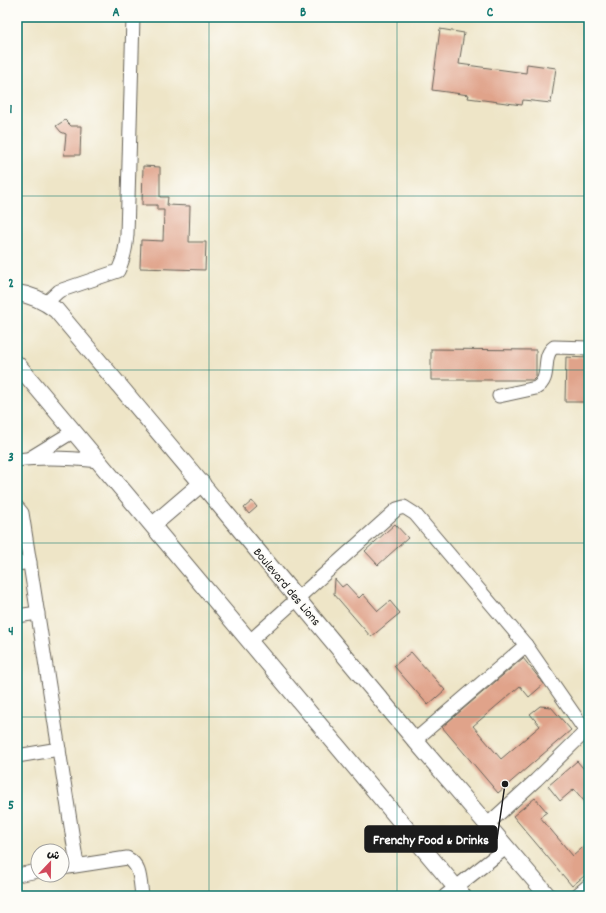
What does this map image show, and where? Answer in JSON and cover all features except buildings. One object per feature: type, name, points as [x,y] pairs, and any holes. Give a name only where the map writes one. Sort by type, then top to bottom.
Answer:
[{"type":"main road","name":"Boulevard des Lions","points":[[17,293],[32,296],[46,302],[56,310],[202,483],[415,740],[548,896]]},
{"type":"main road","points":[[17,364],[250,641],[455,893]]},
{"type":"main road","points":[[153,525],[202,483]]},
{"type":"street","points":[[46,302],[59,291],[118,271],[126,251],[133,17]]},
{"type":"street","points":[[499,396],[536,388],[541,385],[545,380],[548,355],[550,350],[554,347],[589,348]]},
{"type":"street","points":[[24,459],[74,431]]},
{"type":"street","points":[[24,459],[61,458],[100,461]]},
{"type":"street","points":[[17,506],[22,513],[77,865]]},
{"type":"street","points":[[250,641],[397,509],[404,507],[415,514],[526,645],[588,734],[488,824]]},
{"type":"street","points":[[17,564],[30,562]]},
{"type":"street","points":[[17,616],[38,613]]},
{"type":"street","points":[[415,740],[526,645]]},
{"type":"street","points":[[17,756],[59,749]]},
{"type":"street","points":[[455,893],[507,847]]},
{"type":"street","points":[[70,866],[127,858],[134,861],[137,867],[142,896]]},
{"type":"street","points":[[17,874],[30,872]]},
{"type":"street","points":[[576,896],[589,885]]},
{"type":"place","name":"Frenchy Food & Drinks","points":[[505,784]]}]
